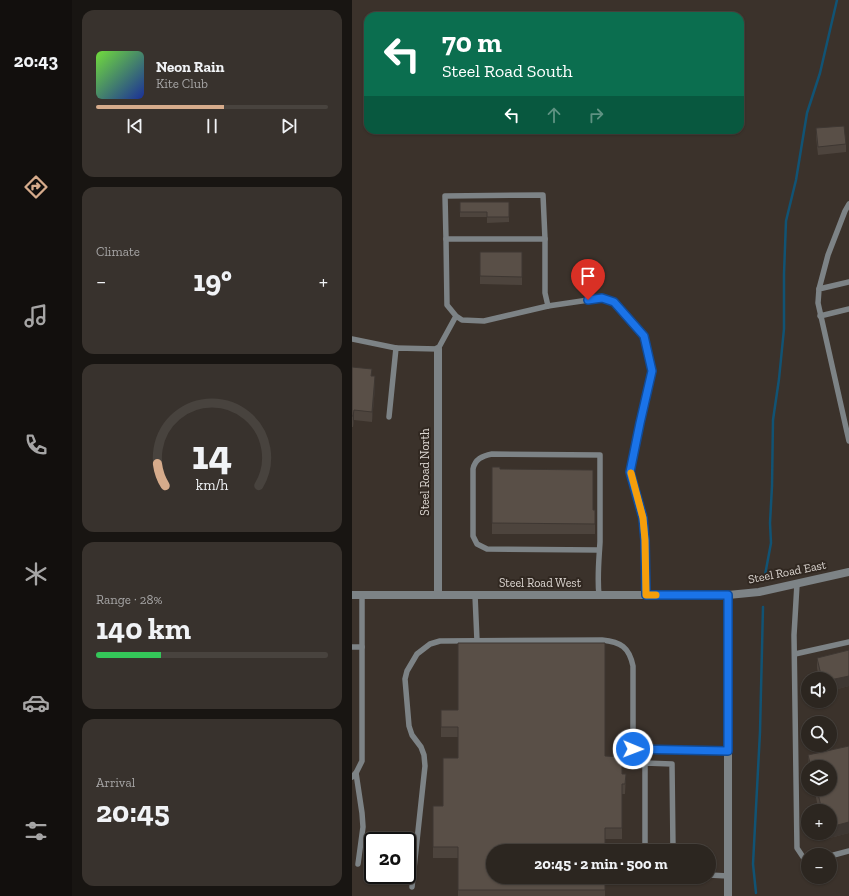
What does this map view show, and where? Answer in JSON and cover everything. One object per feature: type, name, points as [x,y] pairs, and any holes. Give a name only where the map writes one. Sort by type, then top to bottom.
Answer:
[{"type":"street","name":"Steel Road North","points":[[438,349],[438,595]]},
{"type":"street","name":"Steel Road East","points":[[728,595],[759,592],[849,572]]},
{"type":"street","name":"Steel Road West","points":[[352,595],[728,595]]},
{"type":"street","points":[[728,595],[728,896]]},
{"type":"lane","points":[[548,306],[545,293],[543,195],[445,196],[447,305],[456,316],[462,320],[484,320],[548,306],[602,298],[614,302],[644,336],[652,371],[630,472],[643,518],[646,595]]},
{"type":"lane","points":[[849,204],[828,255],[818,303],[849,441]]},
{"type":"lane","points":[[446,239],[545,239]]},
{"type":"lane","points":[[820,289],[849,282]]},
{"type":"lane","points":[[820,316],[849,309]]},
{"type":"lane","points":[[352,339],[396,348],[438,349],[456,316]]},
{"type":"lane","points":[[389,417],[396,348]]},
{"type":"lane","points":[[599,595],[598,578],[600,550],[600,455],[492,454],[480,457],[476,461],[473,469],[473,536],[479,546],[487,549],[600,550]]},
{"type":"lane","points":[[797,584],[795,654],[797,848],[801,854]]},
{"type":"lane","points":[[358,864],[363,827],[362,813],[354,775],[362,761],[362,595]]},
{"type":"lane","points":[[475,595],[476,641]]},
{"type":"lane","points":[[412,887],[425,766],[424,755],[421,747],[412,735],[409,726],[405,679],[407,671],[417,654],[430,644],[440,641],[602,640],[620,644],[629,654],[633,666],[633,749],[728,751]]},
{"type":"lane","points":[[795,654],[849,642]]},
{"type":"lane","points":[[352,647],[362,647]]},
{"type":"lane","points":[[645,844],[645,763],[672,764],[673,844]]},
{"type":"lane","points":[[837,854],[849,851]]},
{"type":"lane","points":[[716,875],[728,876]]},
{"type":"building","points":[[844,126],[846,144],[818,147],[816,128]]},
{"type":"building","points":[[460,202],[509,202],[509,217],[487,217],[487,212],[460,212]]},
{"type":"building","points":[[480,252],[522,252],[522,277],[480,276]]},
{"type":"building","points":[[352,367],[372,369],[371,376],[375,376],[372,412],[354,410],[352,416]]},
{"type":"building","points":[[492,467],[500,467],[500,469],[593,470],[593,510],[595,510],[595,524],[492,523]]},
{"type":"building","points":[[458,643],[605,643],[605,756],[622,757],[622,774],[626,774],[625,784],[622,784],[622,828],[605,828],[605,844],[486,844],[486,884],[605,884],[605,890],[458,890],[458,847],[433,847],[433,806],[443,806],[443,758],[458,758],[458,727],[441,727],[441,710],[458,710]]},
{"type":"building","points":[[849,650],[849,676],[837,679],[837,672],[820,672],[817,658]]},
{"type":"building","points":[[849,746],[849,822],[837,825],[837,804],[820,804],[819,796],[837,796],[837,760],[809,760],[808,755],[822,752],[837,752],[837,749]]},
{"type":"waterway","points":[[765,575],[771,543],[770,523],[773,420],[784,329],[786,221],[796,180],[807,113],[820,73],[837,0]]},
{"type":"waterway","points":[[756,893],[753,864],[760,732],[763,607]]},
{"type":"slow traffic","points":[[631,473],[643,518],[646,595],[656,595]]},
{"type":"route","points":[[588,300],[602,298],[614,302],[630,322],[644,336],[652,371],[630,472],[643,518],[646,595],[728,595],[728,751],[633,749]]}]
